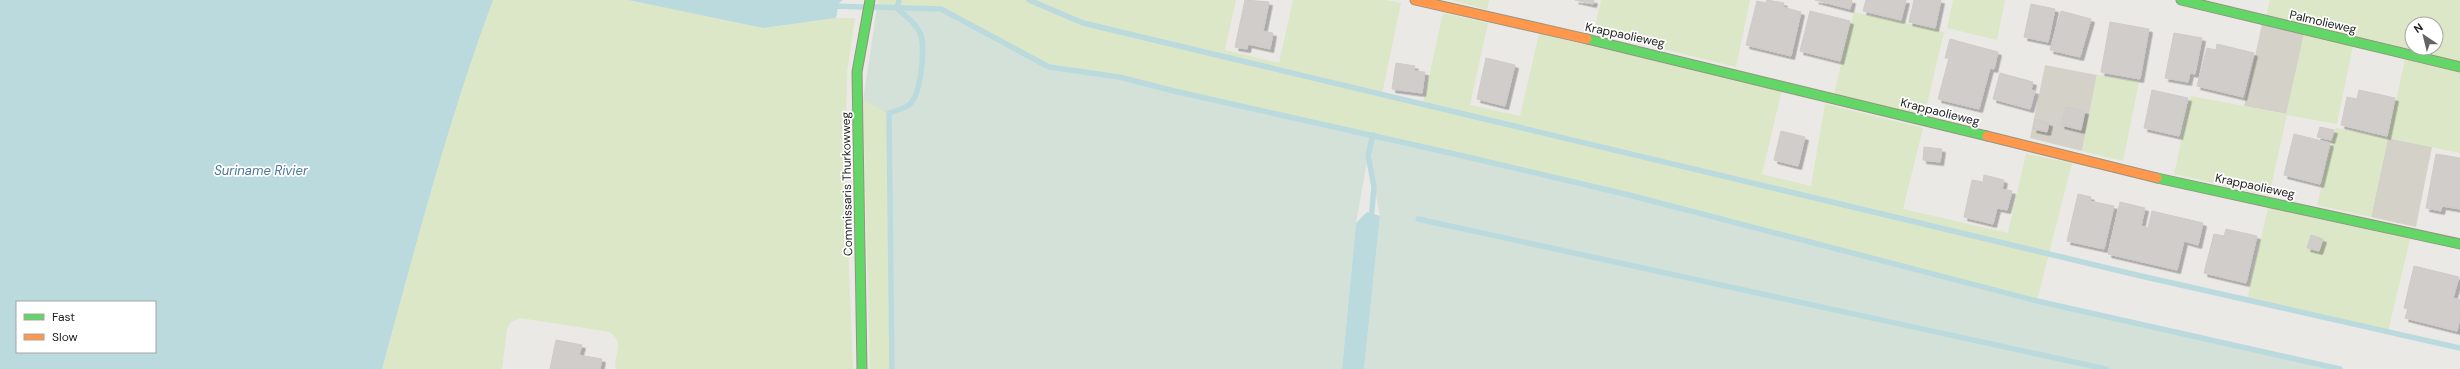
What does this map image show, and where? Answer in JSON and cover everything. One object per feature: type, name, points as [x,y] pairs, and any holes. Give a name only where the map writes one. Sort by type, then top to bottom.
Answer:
[{"type":"street","name":"Commissaris Thurkowweg","points":[[862,369],[857,72],[870,0]]},
{"type":"street","name":"Krappaolieweg","points":[[1415,0],[1650,53],[2178,183],[2460,244]]},
{"type":"street","name":"Palmolieweg","points":[[2181,0],[2460,67]]},
{"type":"shaded area","points":[[877,7],[941,9],[1049,67],[1119,77],[1459,155],[1629,195],[2037,301],[2340,369],[1364,369],[1380,216],[1368,156],[1356,223],[1342,369],[892,369],[889,114],[863,100]]},
{"type":"shaded area","points":[[2262,24],[2304,34],[2287,114],[2244,106]]},
{"type":"shaded area","points":[[2045,65],[2097,75],[2082,151],[2030,138]]},
{"type":"shaded area","points":[[2388,138],[2432,147],[2416,227],[2371,217]]},
{"type":"green space","points":[[493,0],[628,0],[763,28],[836,18],[855,18],[847,73],[845,169],[853,369],[616,369],[615,360],[618,346],[615,337],[610,332],[520,318],[511,322],[507,328],[502,369],[382,369],[447,137],[461,91]]},
{"type":"green space","points":[[878,0],[1236,0],[1225,50],[1279,63],[1293,0],[1386,0],[1401,3],[1382,94],[1423,104],[1443,13],[1488,23],[1470,105],[1520,116],[1539,34],[1782,90],[1762,174],[1811,186],[1825,104],[1923,128],[1903,209],[2008,233],[2026,154],[2072,163],[2037,301],[1629,195],[1174,91],[1119,77],[1049,67],[941,9],[877,7]]},
{"type":"green space","points":[[1452,0],[1489,0],[1487,10]]},
{"type":"green space","points":[[1601,0],[1750,0],[1736,67],[1594,32]]},
{"type":"green space","points":[[1953,0],[2005,0],[1997,40],[1947,28]]},
{"type":"green space","points":[[2270,0],[2460,0],[2460,62],[2435,56],[2444,56],[2444,16],[2404,16],[2404,49],[2266,16]]},
{"type":"green space","points":[[1854,12],[1944,32],[1924,117],[1834,94]]},
{"type":"green space","points":[[2304,34],[2353,46],[2337,124],[2287,115],[2269,196],[2174,174],[2191,96],[2286,114]]},
{"type":"green space","points":[[2405,59],[2460,72],[2460,153],[2388,138]]},
{"type":"green space","points":[[2097,75],[2139,82],[2123,161],[2082,151]]},
{"type":"green space","points":[[863,100],[889,113],[892,369],[870,369]]},
{"type":"green space","points":[[2336,128],[2388,138],[2371,217],[2317,205]]},
{"type":"green space","points":[[2268,208],[2410,239],[2388,332],[2247,300]]},
{"type":"water","name":"Suriname Rivier","points":[[0,0],[493,0],[461,91],[447,137],[382,369],[0,369]]},
{"type":"water","points":[[628,0],[843,0],[839,3],[836,18],[763,28]]},
{"type":"water","points":[[1367,212],[1380,216],[1364,369],[1342,369],[1356,223]]},
{"type":"building","points":[[1245,0],[1269,2],[1263,31],[1273,33],[1270,49],[1248,44],[1247,49],[1235,47]]},
{"type":"building","points":[[1575,0],[1594,0],[1593,4]]},
{"type":"building","points":[[1767,0],[1784,3],[1783,7],[1801,12],[1791,56],[1746,45],[1757,1],[1766,3]]},
{"type":"building","points":[[1815,0],[1852,0],[1850,9]]},
{"type":"building","points":[[1866,0],[1906,0],[1901,20],[1863,11]]},
{"type":"building","points":[[1914,0],[1941,0],[1935,28],[1909,22]]},
{"type":"building","points":[[2031,4],[2055,9],[2048,42],[2024,37]]},
{"type":"building","points":[[1810,11],[1850,21],[1840,61],[1800,51]]},
{"type":"building","points":[[2061,11],[2091,19],[2080,57],[2050,50]]},
{"type":"building","points":[[2110,22],[2149,29],[2140,79],[2101,72]]},
{"type":"building","points":[[2174,33],[2202,38],[2195,74],[2190,73],[2188,82],[2165,78]]},
{"type":"building","points":[[1950,39],[1998,52],[1994,69],[1990,68],[1979,109],[1938,99],[1949,58],[1945,58]]},
{"type":"building","points":[[2217,44],[2254,53],[2243,97],[2197,86],[2207,48],[2216,50]]},
{"type":"building","points":[[1486,58],[1515,65],[1505,106],[1477,99]]},
{"type":"building","points":[[1396,63],[1415,66],[1414,71],[1425,72],[1422,93],[1392,89]]},
{"type":"building","points":[[2000,73],[2033,82],[2031,90],[2035,91],[2030,109],[1993,99]]},
{"type":"building","points":[[2152,90],[2188,98],[2179,136],[2144,128]]},
{"type":"building","points":[[2359,90],[2395,98],[2387,136],[2341,125],[2347,97],[2357,99]]},
{"type":"building","points":[[2066,107],[2085,111],[2081,130],[2061,125]]},
{"type":"building","points":[[2035,119],[2049,123],[2047,132],[2033,129]]},
{"type":"building","points":[[2320,127],[2334,130],[2331,140],[2317,137]]},
{"type":"building","points":[[1781,131],[1805,137],[1798,166],[1774,160]]},
{"type":"building","points":[[2294,134],[2330,143],[2320,184],[2284,175]]},
{"type":"building","points":[[1924,147],[1942,149],[1940,162],[1923,160]]},
{"type":"building","points":[[2436,154],[2460,158],[2460,209],[2442,206],[2441,211],[2426,208]]},
{"type":"building","points":[[1984,175],[2004,180],[2002,189],[2012,191],[2007,210],[1997,208],[1993,224],[1964,217],[1972,180],[1983,182]]},
{"type":"building","points":[[2078,194],[2091,197],[2090,201],[2114,206],[2104,249],[2067,241]]},
{"type":"building","points":[[2120,202],[2145,208],[2141,226],[2148,228],[2152,211],[2203,223],[2198,245],[2184,241],[2177,270],[2108,254]]},
{"type":"building","points":[[2226,229],[2257,236],[2246,283],[2204,273],[2214,234],[2224,236]]},
{"type":"building","points":[[2311,235],[2323,239],[2319,251],[2307,248]]},
{"type":"building","points":[[2414,266],[2459,277],[2453,298],[2460,300],[2460,318],[2457,331],[2405,318],[2408,309],[2404,308]]},
{"type":"building","points":[[556,340],[582,345],[579,355],[602,359],[600,369],[550,369]]},
{"type":"waterway","points":[[892,369],[889,113],[909,105],[913,100],[917,92],[922,59],[922,39],[920,33],[913,23],[897,8],[899,0]]},
{"type":"waterway","points":[[1029,0],[1083,23],[2141,276],[2460,348]]},
{"type":"waterway","points":[[832,6],[863,7]]},
{"type":"waterway","points":[[874,7],[941,9],[1049,67],[1119,77],[1174,91],[1459,155],[1629,195],[2037,301],[2340,369]]},
{"type":"waterway","points":[[1371,220],[1374,187],[1368,155],[1373,135]]},
{"type":"waterway","points":[[1418,219],[2106,369]]},
{"type":"traffic: fast","points":[[862,369],[857,72],[870,0]]},
{"type":"traffic: fast","points":[[2181,0],[2460,67]]},
{"type":"traffic: fast","points":[[1587,39],[1987,136]]},
{"type":"traffic: fast","points":[[2157,178],[2460,244]]},
{"type":"traffic: slow","points":[[1415,0],[1587,39]]},
{"type":"traffic: slow","points":[[1987,136],[2157,178]]}]
